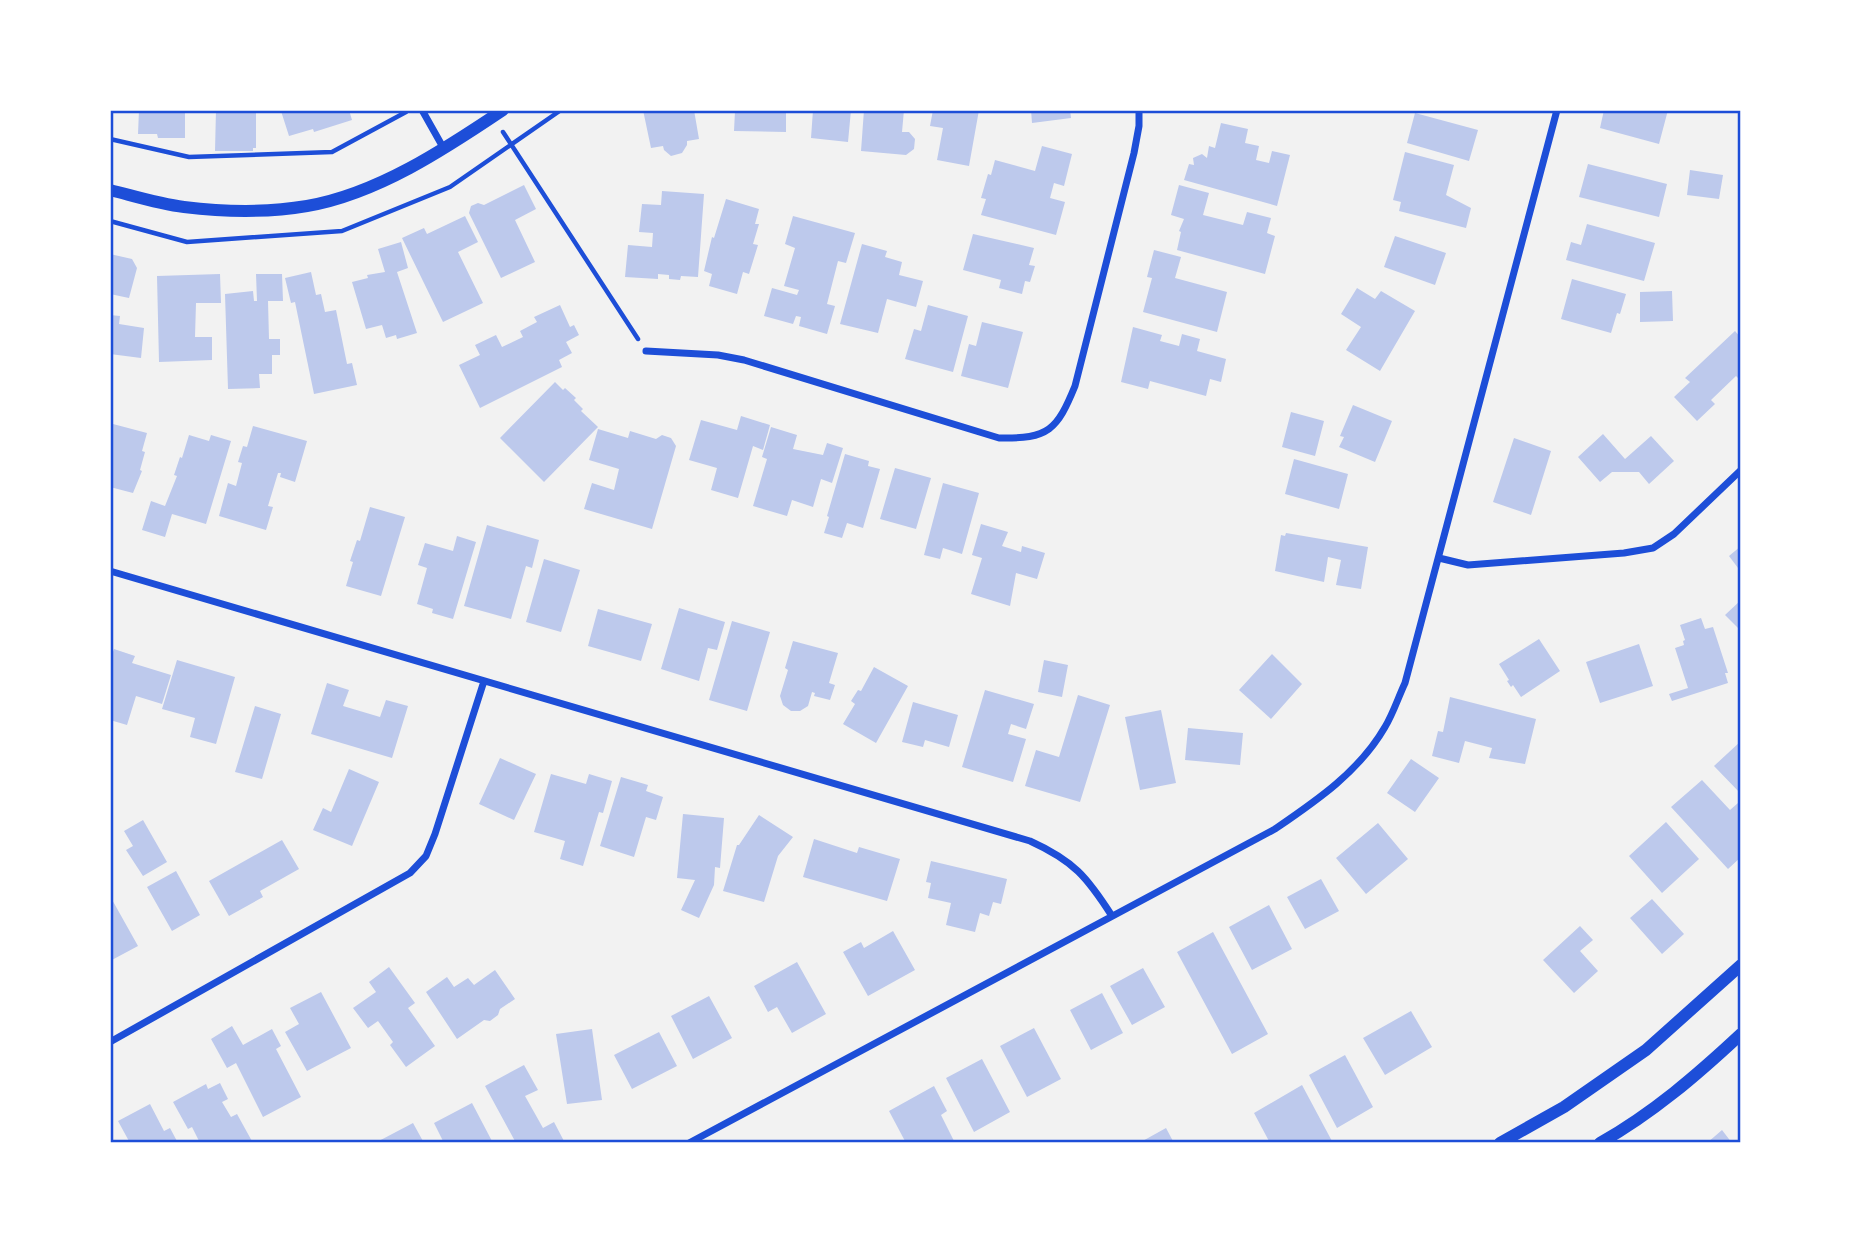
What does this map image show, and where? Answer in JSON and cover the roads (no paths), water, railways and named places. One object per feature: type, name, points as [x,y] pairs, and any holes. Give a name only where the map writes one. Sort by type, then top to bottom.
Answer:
[{"type":"street","points":[[422,110],[444,149]]},
{"type":"street","points":[[646,351],[718,355],[744,360],[999,438],[1023,439],[1043,434],[1059,422],[1075,386],[1134,153],[1139,110]]},
{"type":"street","points":[[689,1143],[1275,829],[1325,794],[1357,763],[1385,728],[1405,683],[1557,110]]},
{"type":"street","points":[[110,190],[180,206],[225,211],[268,211],[309,206],[355,192],[412,168],[498,114]]},
{"type":"street","points":[[1439,558],[1468,565],[1624,553],[1653,548],[1674,534],[1741,470]]},
{"type":"street","points":[[110,571],[1030,841],[1058,853],[1076,869],[1092,885],[1112,916]]},
{"type":"street","points":[[110,1042],[410,873],[426,856],[435,834],[484,681]]},
{"type":"street","points":[[1500,1143],[1564,1107],[1646,1051],[1741,965]]},
{"type":"street","points":[[1600,1143],[1631,1126],[1690,1082],[1741,1034]]}]
